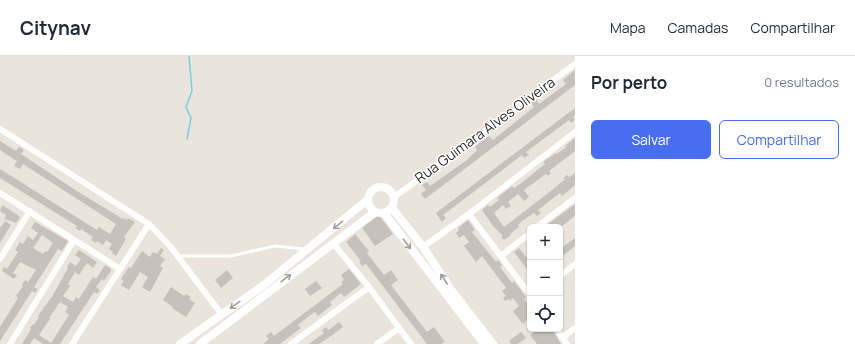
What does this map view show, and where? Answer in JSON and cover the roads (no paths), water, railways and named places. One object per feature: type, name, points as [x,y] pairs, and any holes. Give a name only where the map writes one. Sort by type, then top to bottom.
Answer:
[{"type":"street","name":"Rua Guimara Alves Oliveira","points":[[394,197],[575,64]]},
{"type":"street","points":[[0,129],[149,224],[177,256],[222,315]]},
{"type":"street","points":[[423,247],[469,214],[575,132]]},
{"type":"street","points":[[180,344],[264,285],[309,249],[367,200],[372,190],[379,187],[387,188],[394,197],[392,208],[384,213],[375,212],[369,207],[367,200]]},
{"type":"street","points":[[0,193],[120,270]]},
{"type":"street","points":[[541,224],[575,198]]},
{"type":"street","points":[[392,208],[423,247],[452,291],[493,344]]},
{"type":"street","points":[[0,259],[30,211]]},
{"type":"street","points":[[200,344],[375,212]]},
{"type":"street","points":[[384,213],[484,344]]},
{"type":"street","points":[[469,214],[527,291]]},
{"type":"street","points":[[72,344],[149,224]]},
{"type":"street","points":[[501,256],[527,235]]},
{"type":"street","points":[[10,344],[74,240]]},
{"type":"street","points":[[333,243],[369,287],[412,344]]},
{"type":"street","points":[[563,274],[575,264]]},
{"type":"street","points":[[291,344],[369,287]]},
{"type":"street","points":[[377,344],[399,328]]},
{"type":"street","points":[[562,338],[575,328]]},
{"type":"street","points":[[558,332],[567,344]]},
{"type":"lane","points":[[177,256],[231,256],[275,246],[309,249]]},
{"type":"waterway","points":[[187,139],[191,118],[186,107],[192,91],[189,56]]}]
